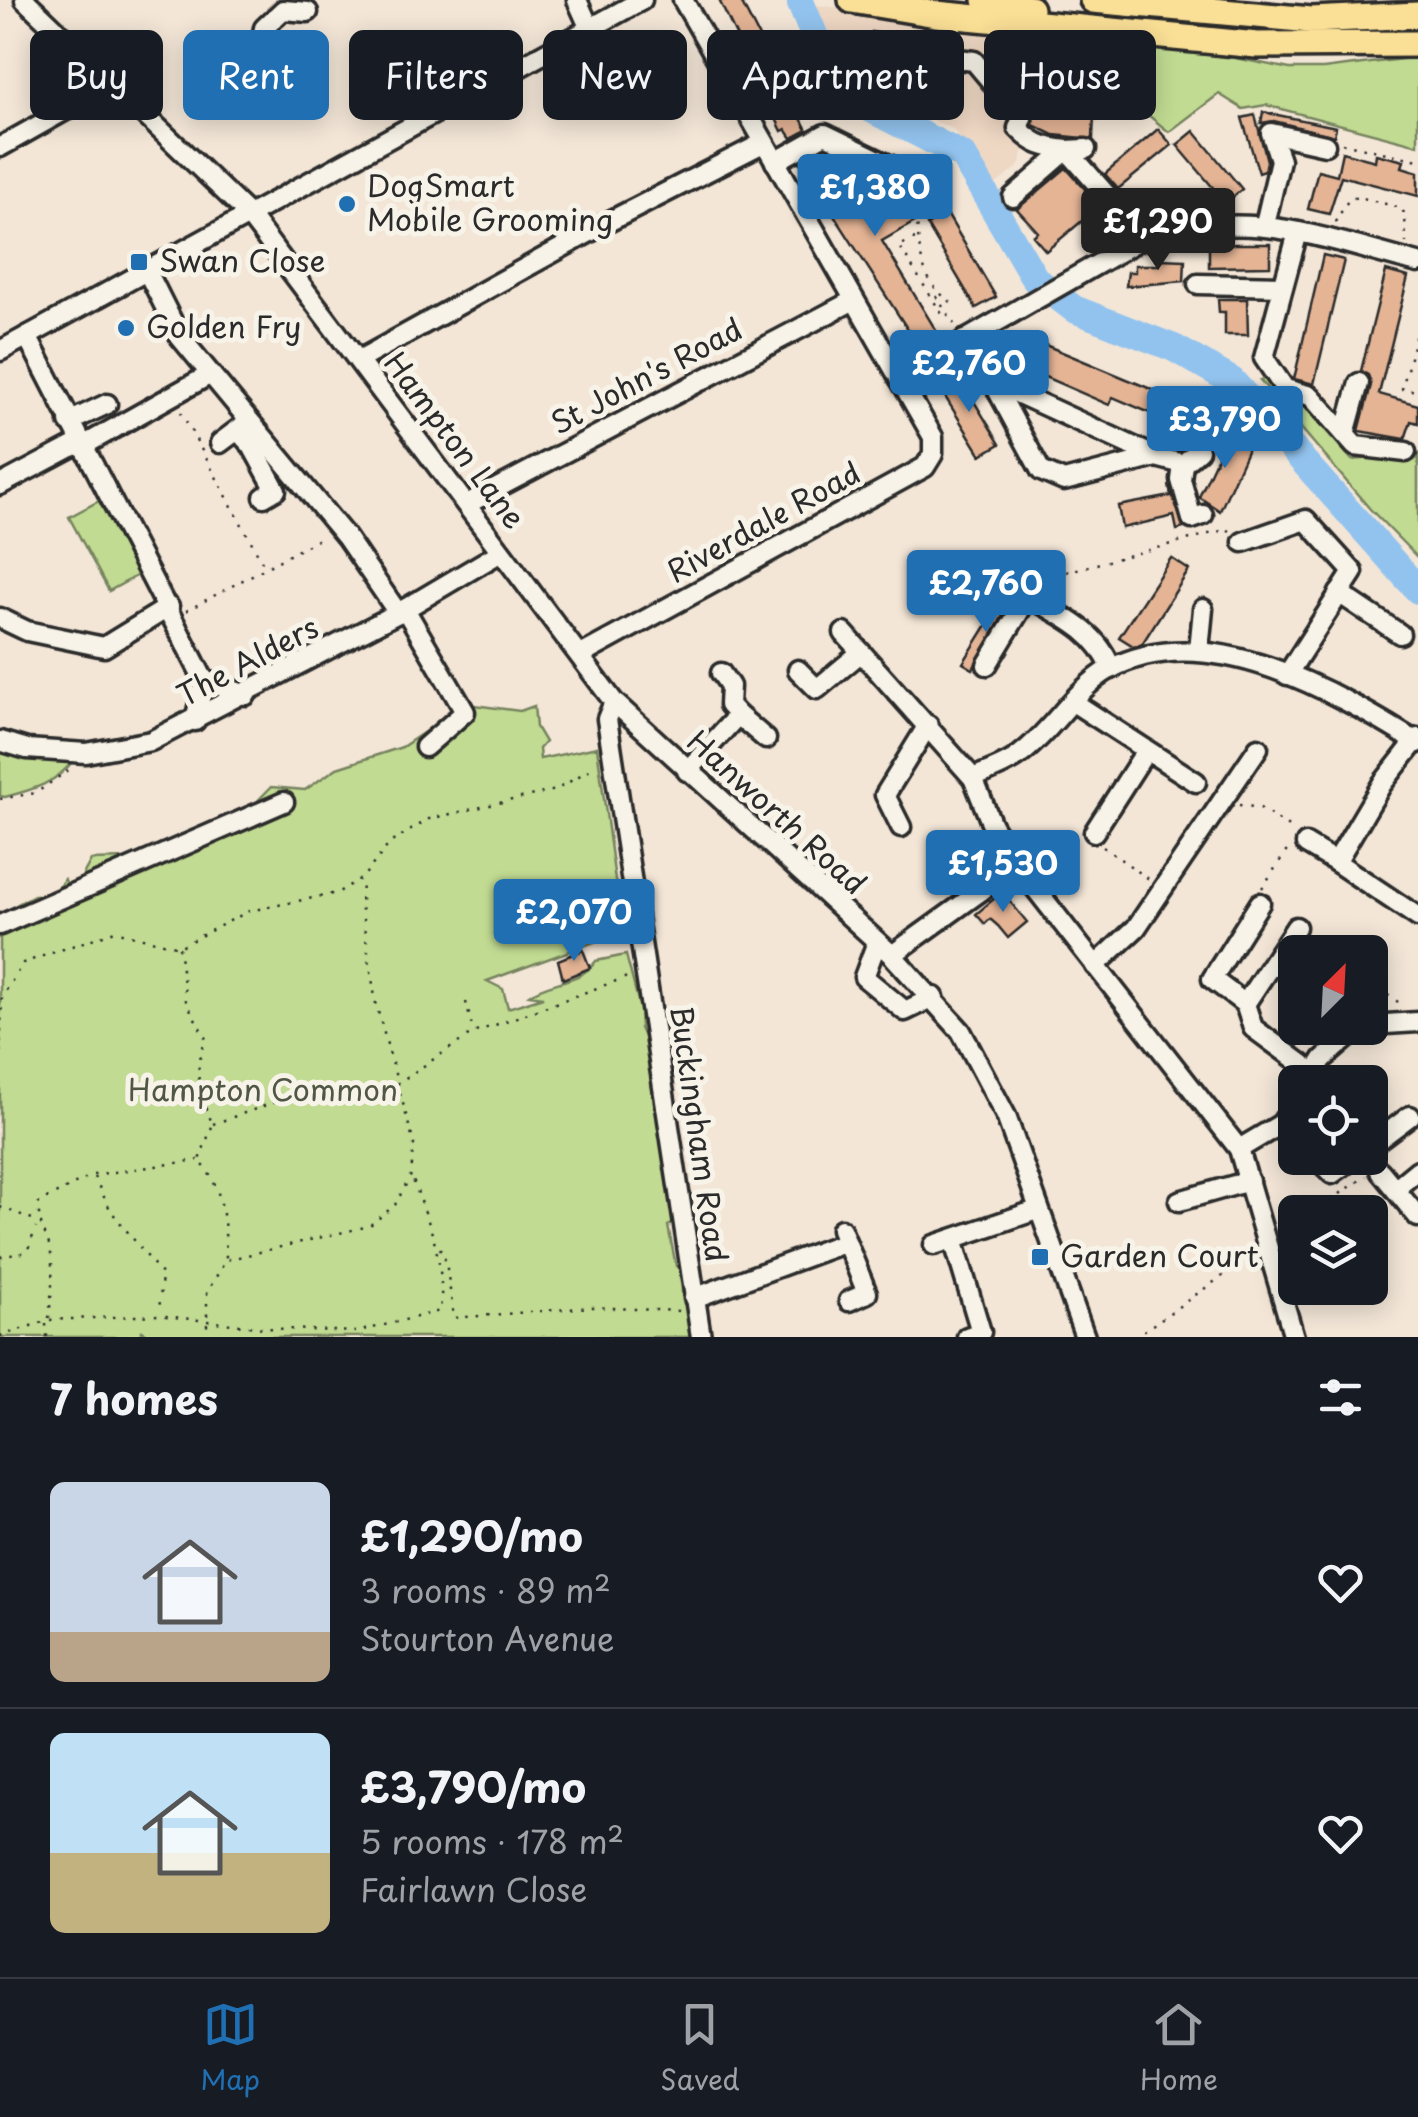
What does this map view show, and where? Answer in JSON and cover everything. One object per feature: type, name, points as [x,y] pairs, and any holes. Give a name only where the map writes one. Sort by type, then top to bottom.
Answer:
[{"type":"highway","points":[[852,0],[936,14],[1110,30]]},
{"type":"highway","points":[[986,0],[1129,30]]},
{"type":"highway","points":[[1094,0],[1311,20],[1418,16]]},
{"type":"highway","points":[[1156,34],[1306,47],[1418,44]]},
{"type":"street","name":"Hampton Lane","points":[[25,0],[57,30]]},
{"type":"street","points":[[577,0],[590,29]]},
{"type":"street","points":[[0,351],[642,0]]},
{"type":"street","name":"Riverdale Road","points":[[581,655],[925,467],[933,454],[933,437],[683,0]]},
{"type":"street","points":[[264,30],[283,10],[308,12]]},
{"type":"street","points":[[964,60],[974,61],[1022,118],[1018,128],[1038,147],[1077,149]]},
{"type":"street","points":[[0,147],[48,120]]},
{"type":"street","name":"Hampton Lane","points":[[152,120],[248,214],[614,702]]},
{"type":"street","points":[[1265,224],[1280,160],[1271,133],[1325,145]]},
{"type":"street","points":[[776,162],[825,134],[918,179]]},
{"type":"street","points":[[359,360],[610,221],[763,143]]},
{"type":"street","points":[[1013,197],[1077,149]]},
{"type":"street","points":[[1077,149],[1134,226],[1138,241]]},
{"type":"street","points":[[898,378],[1138,241],[1210,224],[1265,224],[1412,261]]},
{"type":"street","points":[[1298,232],[1264,358],[1286,389],[1310,396],[1355,446],[1406,452]]},
{"type":"street","points":[[147,271],[180,337],[243,426],[276,490],[264,497]]},
{"type":"street","points":[[1198,284],[1284,286]]},
{"type":"street","name":"St John's Road","points":[[467,504],[854,300]]},
{"type":"street","points":[[27,336],[204,680],[196,721]]},
{"type":"street","points":[[964,340],[994,382],[1041,471],[1064,481],[1156,457]]},
{"type":"street","points":[[0,486],[209,376]]},
{"type":"street","points":[[994,382],[1182,472],[1192,519],[1203,516]]},
{"type":"street","points":[[1345,434],[1359,383]]},
{"type":"street","points":[[69,422],[108,404]]},
{"type":"street","points":[[220,443],[243,426]]},
{"type":"street","points":[[243,426],[288,467],[377,577],[465,712],[425,747]]},
{"type":"street","points":[[1182,472],[1199,450]]},
{"type":"street","points":[[1243,542],[1306,520],[1353,572],[1287,675]]},
{"type":"street","name":"The Alders","points":[[0,741],[27,748],[86,753],[152,741],[246,695],[501,552]]},
{"type":"street","points":[[987,665],[1028,596],[1051,581]]},
{"type":"street","points":[[1339,593],[1400,634]]},
{"type":"street","points":[[1028,596],[1105,651],[1110,669]]},
{"type":"street","points":[[1199,650],[1203,609]]},
{"type":"street","points":[[0,618],[28,631],[104,647],[172,612]]},
{"type":"street","points":[[844,632],[973,778],[992,825],[1018,865],[1239,1148],[1270,1243],[1294,1337]]},
{"type":"street","points":[[973,778],[1020,756],[1110,669],[1199,650],[1287,675],[1362,707],[1417,741],[1382,784],[1336,862]]},
{"type":"street","points":[[798,670],[817,689],[860,654]]},
{"type":"street","points":[[721,673],[730,686],[729,705],[766,739]]},
{"type":"street","points":[[204,680],[246,695]]},
{"type":"street","name":"Buckingham Road","points":[[614,702],[607,719],[701,1337]]},
{"type":"street","name":"Hanworth Road","points":[[614,702],[892,955],[961,1031],[1006,1116],[1085,1337]]},
{"type":"street","points":[[1074,702],[1196,782]]},
{"type":"street","points":[[688,770],[738,715]]},
{"type":"street","points":[[901,827],[885,795],[928,725]]},
{"type":"street","points":[[1094,966],[1136,928],[1258,748]]},
{"type":"street","points":[[1094,832],[1146,751]]},
{"type":"street","points":[[0,925],[284,802]]},
{"type":"street","points":[[1308,842],[1418,917]]},
{"type":"street","points":[[892,955],[1018,865]]},
{"type":"street","points":[[1260,903],[1212,979],[1245,1004],[1254,1028],[1296,1065]]},
{"type":"street","points":[[1245,1004],[1296,927]]},
{"type":"street","points":[[877,942],[864,977],[905,1011],[934,997]]},
{"type":"street","points":[[1388,1023],[1418,1019]]},
{"type":"street","points":[[1320,1065],[1337,1045]]},
{"type":"street","points":[[1388,1132],[1410,1116]]},
{"type":"street","points":[[1239,1148],[1278,1126]]},
{"type":"street","points":[[1396,1188],[1418,1170]]},
{"type":"street","points":[[1384,1175],[1418,1217]]},
{"type":"street","points":[[1178,1200],[1249,1182]]},
{"type":"street","points":[[934,1245],[1037,1210]]},
{"type":"street","points":[[695,1303],[844,1236],[867,1293],[848,1301]]},
{"type":"street","points":[[953,1239],[981,1332],[967,1337]]},
{"type":"path","points":[[1325,145],[1358,144],[1418,160]]},
{"type":"path","points":[[918,179],[916,239],[942,314]]},
{"type":"path","points":[[1327,240],[1349,199],[1359,197],[1401,208],[1412,261]]},
{"type":"path","points":[[916,239],[899,246],[964,340]]},
{"type":"path","points":[[935,295],[951,302]]},
{"type":"path","points":[[1418,328],[1402,389],[1418,391]]},
{"type":"path","points":[[173,396],[266,569]]},
{"type":"path","points":[[172,612],[266,569],[338,528]]},
{"type":"path","points":[[1051,581],[1049,577],[1228,529],[1234,540],[1243,542]]},
{"type":"path","points":[[0,799],[36,794],[86,753]]},
{"type":"path","points":[[0,1063],[2,998],[23,963],[114,931],[178,947],[249,911],[306,903],[337,893],[362,877],[390,843],[430,819],[556,790],[613,754]]},
{"type":"path","points":[[1225,796],[1242,807],[1260,808],[1308,842],[1302,850],[1292,844],[1260,890],[1260,903]]},
{"type":"path","points":[[1094,832],[1102,849],[1163,888]]},
{"type":"path","points":[[226,1260],[369,1226],[395,1204],[411,1174],[414,1144],[376,1004],[361,906],[362,877]]},
{"type":"path","points":[[178,947],[186,1001],[206,1039],[198,1058],[200,1100],[212,1124],[200,1160]]},
{"type":"path","points":[[212,1124],[290,1097],[398,1084],[473,1032],[597,985],[646,972]]},
{"type":"path","points":[[1388,997],[1418,1019]]},
{"type":"path","points":[[466,1002],[473,1032]]},
{"type":"path","points":[[0,1257],[26,1252],[37,1224],[39,1202],[93,1175],[200,1160]]},
{"type":"path","points":[[200,1160],[213,1175],[224,1212],[226,1260],[207,1292],[207,1337]]},
{"type":"path","points":[[411,1174],[446,1262],[454,1318],[695,1303]]},
{"type":"path","points":[[93,1175],[111,1210],[162,1276],[158,1315]]},
{"type":"path","points":[[1341,1195],[1374,1175]]},
{"type":"path","points":[[0,1207],[37,1224],[50,1248],[53,1274],[48,1337]]},
{"type":"path","points":[[1135,1337],[1278,1238]]},
{"type":"path","points":[[0,1336],[47,1321],[158,1315],[357,1332],[440,1311],[443,1286],[436,1242]]},
{"type":"shaded area","points":[[810,4],[1011,30],[984,30],[984,120],[1101,120],[1093,127],[1033,125],[1018,167],[991,188],[953,129],[932,120],[964,120],[964,30],[823,30]]},
{"type":"green space","points":[[1156,48],[1220,55],[1290,69],[1323,69],[1418,57],[1418,145],[1266,105],[1243,109],[1219,94],[1169,132],[1154,120]]},
{"type":"green space","points":[[1277,376],[1352,460],[1418,454],[1418,558],[1370,509],[1260,380]]},
{"type":"green space","points":[[99,501],[138,575],[109,591],[69,517]]},
{"type":"green space","name":"Hampton Common","points":[[466,704],[520,711],[534,706],[536,727],[545,742],[539,749],[540,759],[597,747],[615,880],[627,926],[622,932],[487,981],[503,989],[508,1008],[543,997],[529,995],[582,974],[596,961],[626,955],[641,1012],[640,1028],[662,1076],[657,1105],[667,1120],[674,1223],[668,1226],[676,1266],[682,1267],[682,1292],[694,1316],[690,1337],[153,1337],[142,1331],[141,1337],[0,1337],[0,937],[23,926],[16,905],[34,895],[54,895],[64,879],[70,887],[78,884],[91,860],[127,859],[131,879],[140,875],[143,852],[220,824],[228,836],[245,829],[241,818],[271,787],[305,790],[337,768],[402,747]]},
{"type":"green space","points":[[0,749],[74,759],[52,780],[5,797],[0,796]]},
{"type":"building","points":[[719,0],[740,0],[755,30],[733,30]]},
{"type":"building","points":[[1263,112],[1336,127],[1334,136],[1274,121],[1261,123]]},
{"type":"building","points":[[1255,115],[1267,161],[1265,171],[1259,173],[1242,118]]},
{"type":"building","points":[[777,120],[802,120],[807,130],[792,138],[786,129],[782,131]]},
{"type":"building","points":[[1033,120],[1094,120],[1093,139],[1054,135],[1033,125]]},
{"type":"building","points":[[1158,129],[1172,145],[1118,189],[1105,174]]},
{"type":"building","points":[[1194,131],[1242,189],[1226,203],[1177,145]]},
{"type":"building","points":[[820,151],[837,177],[841,168],[870,218],[904,198],[911,210],[926,189],[934,193],[918,220],[882,241],[937,332],[917,344],[800,162]]},
{"type":"building","points":[[1342,152],[1375,161],[1376,154],[1404,161],[1402,167],[1418,172],[1418,196],[1341,176],[1329,214],[1308,209],[1318,170],[1337,175]]},
{"type":"building","points":[[1066,168],[1100,206],[1046,251],[1033,236],[1038,232],[1017,209]]},
{"type":"building","points":[[947,214],[996,297],[976,308],[927,225]]},
{"type":"building","points":[[1209,244],[1270,244],[1270,266],[1209,267]]},
{"type":"building","points":[[1323,255],[1344,260],[1314,384],[1294,379]]},
{"type":"building","points":[[1160,259],[1185,260],[1184,281],[1126,286],[1128,272],[1135,272],[1135,265],[1159,265]]},
{"type":"building","points":[[1386,271],[1408,277],[1379,394],[1418,405],[1418,423],[1411,421],[1405,439],[1359,431],[1371,385],[1368,375],[1361,371]]},
{"type":"building","points":[[1218,299],[1247,299],[1248,335],[1225,335],[1225,312],[1219,312]]},
{"type":"building","points":[[1026,337],[1206,412],[1197,433],[1113,397],[1109,405],[1015,364]]},
{"type":"building","points":[[958,375],[1000,444],[981,455],[939,387]]},
{"type":"building","points":[[1229,432],[1248,441],[1247,451],[1220,511],[1199,497]]},
{"type":"building","points":[[1169,485],[1184,528],[1177,530],[1174,516],[1122,528],[1118,506],[1171,496]]},
{"type":"building","points":[[1171,558],[1189,570],[1142,644],[1135,647],[1119,637]]},
{"type":"building","points":[[1003,599],[1010,603],[973,669],[963,663]]},
{"type":"building","points":[[1002,892],[1027,922],[1008,938],[990,919],[985,924],[976,914]]},
{"type":"building","points":[[583,950],[590,968],[563,979],[558,960]]},
{"type":"waterway","points":[[801,4],[838,92],[963,156],[1035,279],[1074,309],[1174,348],[1232,381],[1418,590]]},
{"type":"place","name":"DogSmart Mobile Grooming","points":[[347,204]]},
{"type":"place","name":"Swan Close","points":[[139,262]]},
{"type":"place","name":"Golden Fry","points":[[126,328]]},
{"type":"place","name":"Garden Court","points":[[1040,1257]]}]
